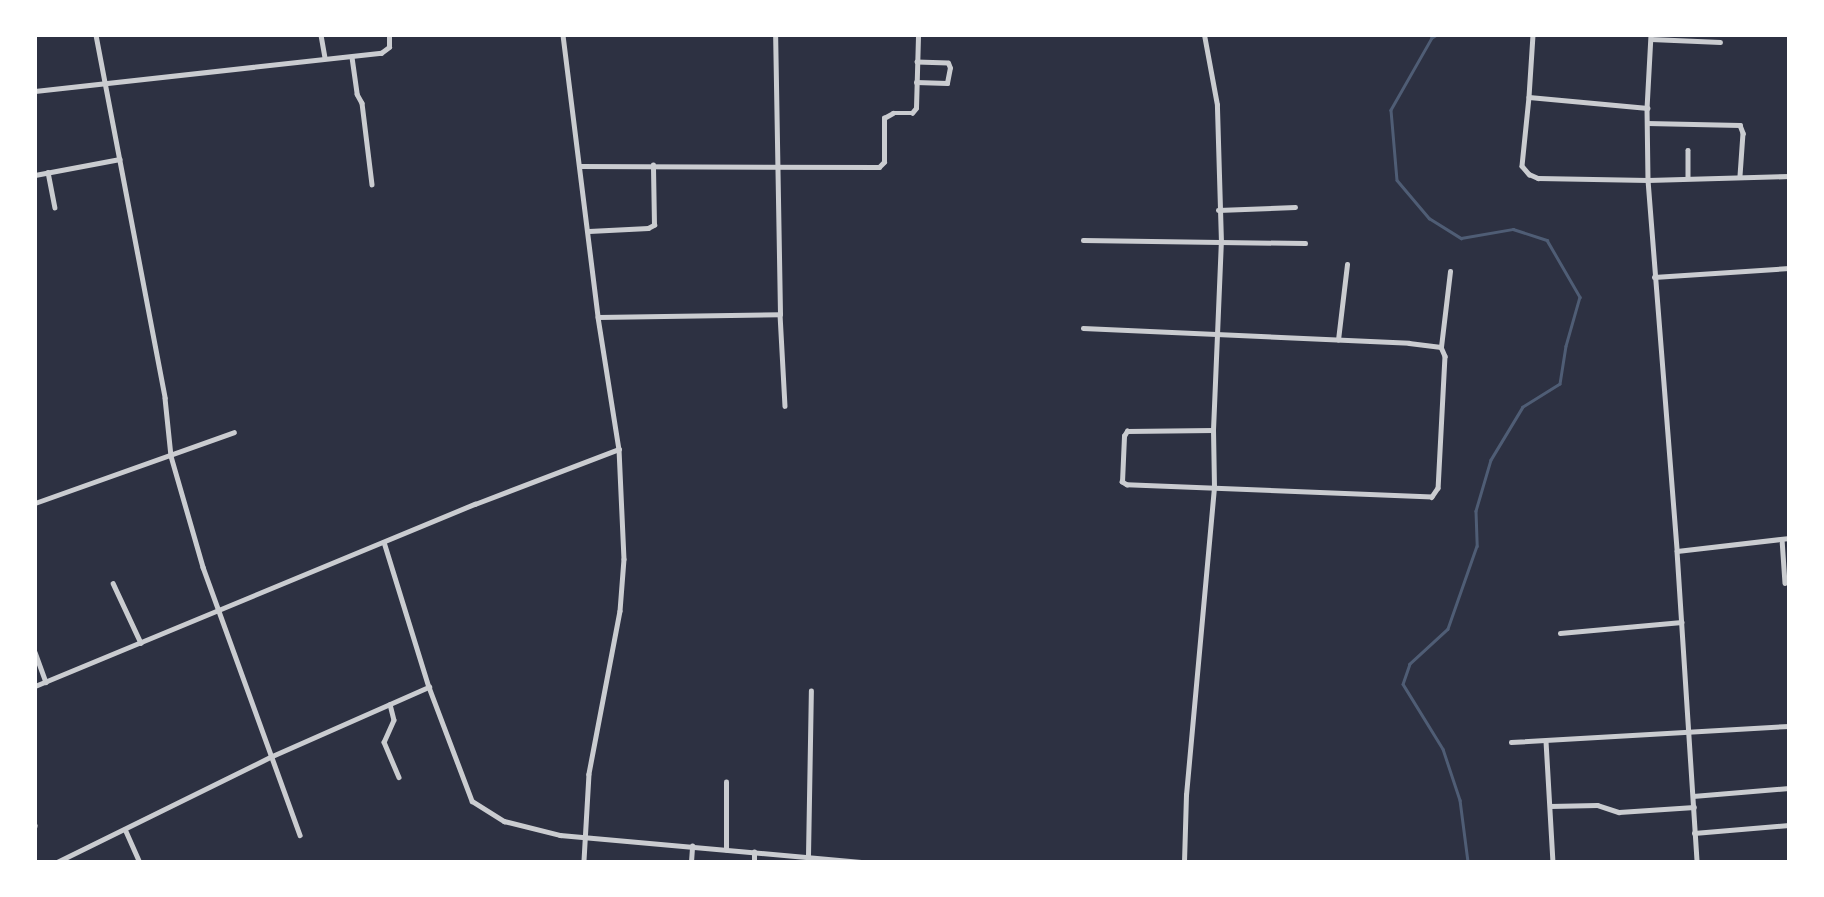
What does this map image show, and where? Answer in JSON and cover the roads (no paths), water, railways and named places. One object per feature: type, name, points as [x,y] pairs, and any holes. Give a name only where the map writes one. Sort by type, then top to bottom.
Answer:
[{"type":"street","points":[[96,35],[164,398],[172,456],[193,538],[300,835]]},
{"type":"street","points":[[321,35],[325,58]]},
{"type":"street","points":[[35,90],[352,57],[385,51],[390,45],[389,35]]},
{"type":"street","points":[[563,35],[598,317],[619,449],[624,559],[621,611],[589,774],[584,862]]},
{"type":"street","points":[[775,35],[780,314],[785,406]]},
{"type":"street","points":[[580,166],[881,166],[884,118],[888,114],[914,112],[918,35]]},
{"type":"street","points":[[1184,862],[1186,795],[1214,487],[1213,430],[1221,243],[1217,105],[1204,35]]},
{"type":"street","points":[[1533,35],[1522,166],[1528,174],[1538,178],[1648,180],[1789,176]]},
{"type":"street","points":[[1697,862],[1677,551],[1654,277],[1647,108],[1651,37],[1720,42]]},
{"type":"street","points":[[352,57],[357,94],[362,103],[372,184]]},
{"type":"street","points":[[916,82],[947,83],[950,68],[948,63],[917,62]]},
{"type":"street","points":[[1529,97],[1647,108]]},
{"type":"street","points":[[1647,123],[1740,125],[1743,130],[1740,176]]},
{"type":"street","points":[[1688,150],[1688,178]]},
{"type":"street","points":[[35,175],[120,159]]},
{"type":"street","points":[[589,231],[648,228],[654,225],[653,165]]},
{"type":"street","points":[[48,172],[55,206]]},
{"type":"street","points":[[1218,210],[1295,207]]},
{"type":"street","points":[[1083,240],[1305,243]]},
{"type":"street","points":[[1338,340],[1347,265]]},
{"type":"street","points":[[1654,277],[1789,268]]},
{"type":"street","points":[[1213,430],[1127,432],[1124,436],[1122,480],[1127,485],[1433,496],[1438,488],[1446,367],[1441,347],[1450,272]]},
{"type":"street","points":[[598,317],[780,314]]},
{"type":"street","points":[[1083,328],[1217,333],[1441,347]]},
{"type":"street","points":[[35,503],[234,432]]},
{"type":"street","points":[[35,686],[554,472],[619,449]]},
{"type":"street","points":[[1782,538],[1785,583]]},
{"type":"street","points":[[1677,551],[1789,538]]},
{"type":"street","points":[[384,542],[429,687],[472,801],[487,812],[540,832],[861,862]]},
{"type":"street","points":[[113,583],[141,643]]},
{"type":"street","points":[[1560,633],[1682,622]]},
{"type":"street","points":[[35,652],[46,682]]},
{"type":"street","points":[[57,862],[270,757],[429,687]]},
{"type":"street","points":[[808,856],[811,691]]},
{"type":"street","points":[[390,704],[394,720],[384,742],[399,777]]},
{"type":"street","points":[[1511,742],[1789,726]]},
{"type":"street","points":[[1546,741],[1553,862]]},
{"type":"street","points":[[726,782],[726,850]]},
{"type":"street","points":[[1693,796],[1789,788]]},
{"type":"street","points":[[1550,806],[1597,805],[1619,812],[1694,807]]},
{"type":"street","points":[[1695,833],[1789,825]]},
{"type":"street","points":[[125,829],[140,862]]},
{"type":"street","points":[[691,862],[692,846]]},
{"type":"street","points":[[754,852],[754,862]]},
{"type":"waterway","points":[[1437,35],[1432,38],[1391,110],[1397,180],[1429,218],[1461,238],[1513,229],[1547,240],[1580,297],[1566,346],[1560,384],[1523,407],[1491,460],[1476,511],[1477,546],[1448,629],[1410,664],[1403,684],[1443,749],[1460,800],[1468,862]]}]
